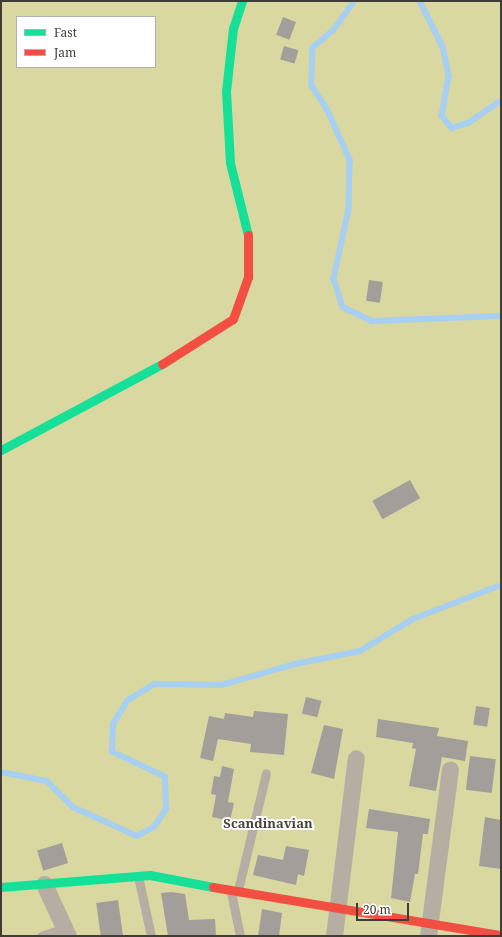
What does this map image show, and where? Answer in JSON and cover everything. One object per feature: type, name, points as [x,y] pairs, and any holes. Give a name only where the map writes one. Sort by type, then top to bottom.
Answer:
[{"type":"street","points":[[1,450],[185,352],[233,319],[248,277],[249,241],[230,163],[226,91],[233,28],[242,1]]},
{"type":"street","points":[[334,936],[356,758]]},
{"type":"street","points":[[428,930],[450,769]]},
{"type":"street","points":[[1,887],[138,876],[234,889],[428,930],[501,935]]},
{"type":"street","points":[[44,884],[66,932]]},
{"type":"lane","points":[[240,936],[234,889],[266,773]]},
{"type":"lane","points":[[138,876],[151,936]]},
{"type":"lane","points":[[41,936],[66,932]]},
{"type":"green space","points":[[1,1],[501,1],[501,936],[1,936]]},
{"type":"building","points":[[283,17],[296,22],[289,40],[276,35]]},
{"type":"building","points":[[284,46],[298,50],[295,64],[280,59]]},
{"type":"building","points":[[369,280],[383,282],[380,303],[366,301]]},
{"type":"building","points":[[410,480],[420,498],[383,519],[372,501]]},
{"type":"building","points":[[306,697],[322,701],[317,717],[302,713]]},
{"type":"building","points":[[476,706],[490,708],[487,727],[473,725]]},
{"type":"building","points":[[254,711],[288,714],[284,755],[250,752],[251,744],[218,739],[213,761],[200,758],[209,716],[224,719],[225,713],[253,717]]},
{"type":"building","points":[[378,719],[439,728],[437,736],[468,741],[465,761],[442,757],[436,791],[409,786],[416,749],[412,748],[413,743],[376,737]]},
{"type":"building","points":[[324,725],[343,729],[334,779],[311,773]]},
{"type":"building","points":[[470,756],[496,759],[492,793],[466,790]]},
{"type":"building","points":[[222,766],[234,769],[228,802],[234,803],[230,821],[212,817],[216,795],[211,794],[214,776],[220,777]]},
{"type":"building","points":[[369,809],[430,819],[428,834],[423,834],[418,874],[415,874],[410,902],[391,898],[398,832],[366,828]]},
{"type":"building","points":[[485,817],[501,820],[501,869],[479,866]]},
{"type":"building","points":[[62,843],[68,863],[43,871],[37,851]]},
{"type":"building","points":[[286,846],[309,850],[304,876],[298,874],[296,885],[253,875],[258,855],[283,860]]},
{"type":"building","points":[[171,892],[185,894],[189,920],[215,919],[216,936],[168,936],[161,893]]},
{"type":"building","points":[[118,900],[123,936],[101,936],[96,903]]},
{"type":"building","points":[[262,909],[282,913],[279,936],[258,936]]},
{"type":"waterway","points":[[355,1],[333,31],[313,48],[312,86],[328,111],[350,160],[349,209],[334,279],[343,307],[372,321],[501,316]]},
{"type":"waterway","points":[[420,1],[443,47],[449,76],[442,116],[452,128],[468,123],[501,101]]},
{"type":"waterway","points":[[1,772],[47,781],[73,807],[137,836],[154,827],[166,809],[165,777],[112,752],[113,724],[128,700],[155,684],[222,685],[295,664],[360,651],[413,619],[501,585]]},
{"type":"traffic: fast","points":[[242,1],[233,28],[226,91],[230,163],[248,235]]},
{"type":"traffic: fast","points":[[1,450],[162,364]]},
{"type":"traffic: fast","points":[[1,887],[150,875],[213,887]]},
{"type":"traffic: jam","points":[[162,364],[233,319],[248,277],[248,235]]},
{"type":"traffic: jam","points":[[213,887],[501,935]]},
{"type":"district","name":"Scandinavian","points":[[268,823]]}]
